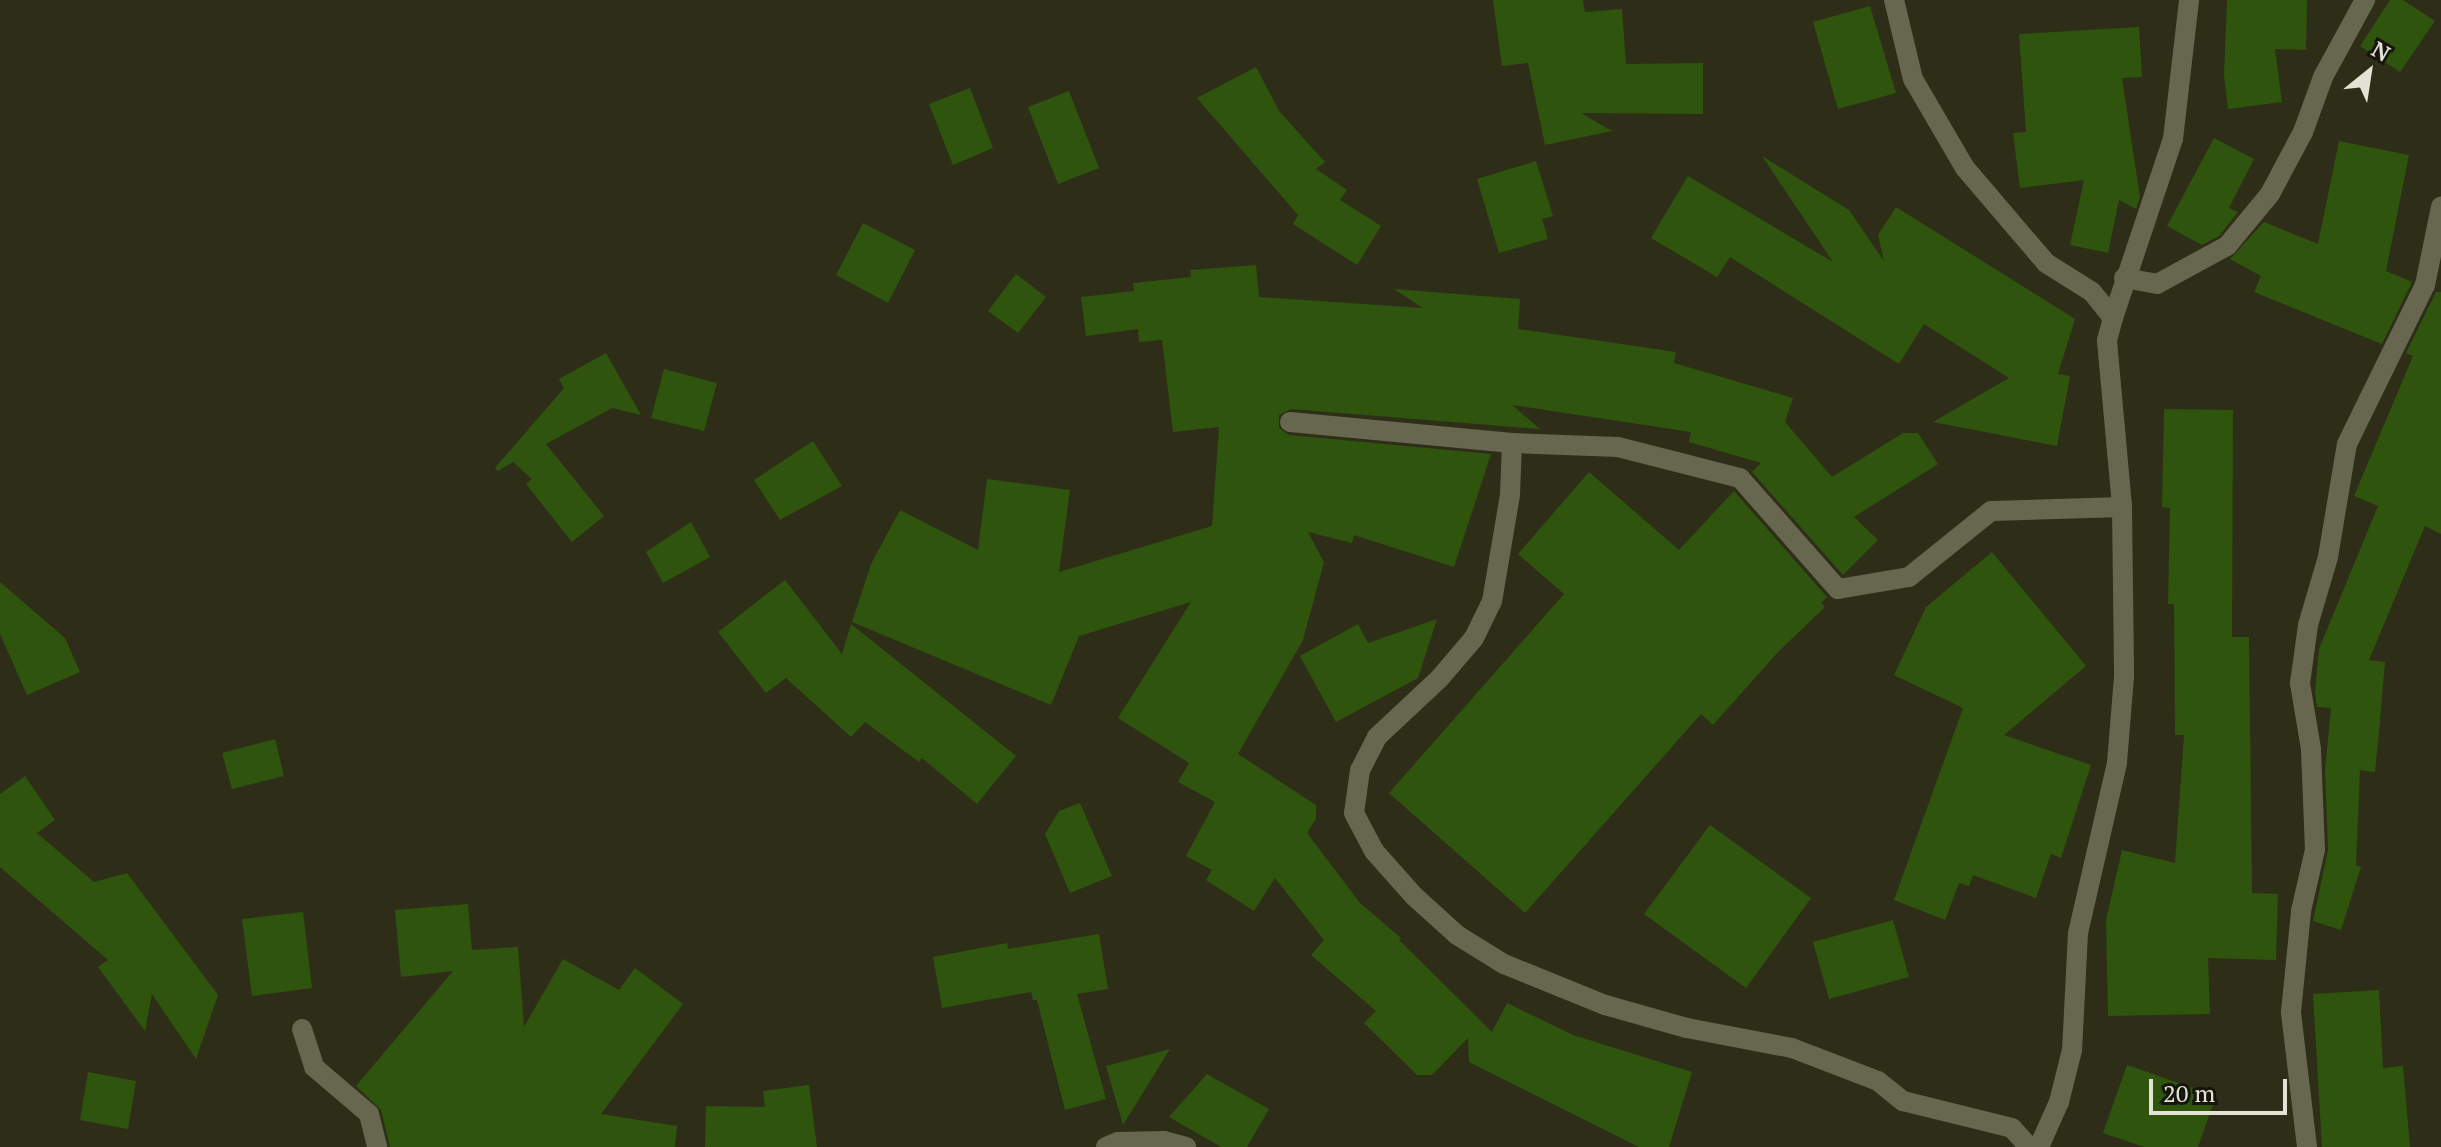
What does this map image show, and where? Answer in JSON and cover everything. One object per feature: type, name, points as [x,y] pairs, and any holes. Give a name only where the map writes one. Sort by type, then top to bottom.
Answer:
[{"type":"street","points":[[1894,0],[1913,79],[1965,168],[2046,263],[2092,292],[2113,318]]},
{"type":"street","points":[[2039,1147],[2059,1102],[2072,1050],[2078,933],[2117,763],[2124,677],[2122,507],[2107,341],[2124,278],[2173,139],[2189,0]]},
{"type":"street","points":[[2124,278],[2157,284],[2227,246],[2270,194],[2303,132],[2323,77],[2365,0]]},
{"type":"street","points":[[2307,1147],[2291,1012],[2301,911],[2315,850],[2311,749],[2300,683],[2308,625],[2328,557],[2347,444],[2425,285],[2441,207]]},
{"type":"street","points":[[1290,422],[1512,443],[1618,447],[1740,478],[1838,589],[1909,577],[1991,511],[2122,507]]},
{"type":"street","points":[[1512,443],[1510,495],[1492,601],[1474,638],[1440,678],[1377,737],[1360,770],[1354,813],[1374,851],[1414,896],[1457,935],[1504,964],[1605,1005],[1687,1028],[1792,1048],[1878,1081],[1903,1101],[2012,1128],[2029,1147]]},
{"type":"street","points":[[302,1029],[314,1067],[369,1114],[377,1147]]},
{"type":"street","points":[[1106,1147],[1118,1142],[1164,1141],[1186,1147]]},
{"type":"building","points":[[1493,0],[1583,0],[1585,12],[1622,9],[1626,64],[1703,63],[1703,114],[1581,113],[1612,131],[1545,145],[1528,63],[1502,66]]},
{"type":"building","points":[[2227,0],[2307,0],[2306,50],[2275,49],[2282,102],[2228,109],[2224,75]]},
{"type":"building","points":[[2390,0],[2403,0],[2435,21],[2400,72],[2360,46]]},
{"type":"building","points":[[1870,6],[1896,93],[1838,109],[1813,22]]},
{"type":"building","points":[[2139,27],[2142,77],[2122,78],[2140,197],[2136,209],[2119,200],[2108,253],[2070,245],[2084,180],[2020,188],[2013,133],[2026,132],[2019,34]]},
{"type":"building","points":[[1256,67],[1279,111],[1325,162],[1316,169],[1347,190],[1340,200],[1381,226],[1357,265],[1293,224],[1298,215],[1197,98]]},
{"type":"building","points":[[970,88],[993,148],[953,165],[929,104]]},
{"type":"building","points":[[1069,91],[1099,168],[1058,184],[1028,107]]},
{"type":"building","points":[[2214,138],[2254,159],[2229,208],[2238,212],[2219,236],[2202,245],[2167,226]]},
{"type":"building","points":[[2339,141],[2409,155],[2386,271],[2412,282],[2382,344],[2254,292],[2261,276],[2230,259],[2264,222],[2318,244]]},
{"type":"building","points":[[1762,156],[1849,210],[1884,261],[1878,235],[1896,207],[2075,319],[2058,374],[2070,376],[2057,446],[1933,422],[2009,378],[1924,324],[1899,364],[1730,257],[1717,277],[1651,238],[1688,176],[1833,262]]},
{"type":"building","points":[[1536,161],[1553,216],[1542,219],[1548,239],[1499,253],[1477,179]]},
{"type":"building","points":[[863,223],[915,250],[888,303],[836,275]]},
{"type":"building","points":[[1256,265],[1259,297],[1423,308],[1394,289],[1520,299],[1518,329],[1676,352],[1674,363],[1793,398],[1785,422],[1832,477],[1903,433],[1918,433],[1938,464],[1854,517],[1878,540],[1843,575],[1752,472],[1761,463],[1689,442],[1691,432],[1512,405],[1540,429],[1291,409],[1279,415],[1279,428],[1289,435],[1491,454],[1454,567],[1354,535],[1352,543],[1308,532],[1324,562],[1303,640],[1238,754],[1316,805],[1316,819],[1307,833],[1360,903],[1401,938],[1399,940],[1492,1032],[1507,1003],[1573,1035],[1692,1072],[1669,1147],[1639,1147],[1469,1062],[1468,1038],[1432,1075],[1417,1075],[1364,1023],[1376,1011],[1311,955],[1324,940],[1275,878],[1254,911],[1206,880],[1212,870],[1186,856],[1215,802],[1178,782],[1189,763],[1118,718],[1191,602],[1079,636],[1051,705],[852,622],[871,564],[900,510],[978,550],[987,479],[1070,490],[1059,572],[1212,526],[1219,427],[1173,432],[1162,340],[1139,342],[1138,329],[1086,336],[1081,297],[1134,291],[1133,283],[1191,277],[1190,270]]},
{"type":"building","points":[[1016,274],[1046,297],[1018,333],[988,311]]},
{"type":"building","points":[[2436,292],[2441,292],[2441,534],[2425,526],[2369,660],[2385,662],[2375,772],[2360,770],[2356,865],[2361,867],[2341,930],[2313,921],[2328,850],[2325,771],[2331,708],[2317,707],[2315,692],[2319,649],[2378,506],[2354,496],[2413,356],[2406,353]]},
{"type":"building","points":[[606,353],[641,415],[612,408],[546,444],[604,516],[572,542],[526,484],[532,479],[513,462],[498,471],[495,468],[564,388],[559,379]]},
{"type":"building","points":[[664,369],[717,383],[704,431],[651,418]]},
{"type":"building","points":[[2164,409],[2233,410],[2232,637],[2249,637],[2252,893],[2278,894],[2276,960],[2208,958],[2210,1014],[2108,1016],[2106,920],[2122,850],[2175,863],[2184,735],[2175,735],[2174,604],[2168,604],[2170,508],[2162,507]]},
{"type":"building","points":[[813,441],[842,486],[780,520],[754,480]]},
{"type":"building","points":[[1589,472],[1679,550],[1734,491],[1827,597],[1821,603],[1825,607],[1778,652],[1713,725],[1701,714],[1525,913],[1389,793],[1564,594],[1518,554]]},
{"type":"building","points":[[691,522],[710,557],[663,583],[646,552]]},
{"type":"building","points":[[1992,552],[2086,666],[2004,735],[2091,765],[2061,858],[2051,854],[2036,898],[1973,875],[1969,886],[1959,883],[1945,920],[1894,900],[1963,708],[1894,675],[1926,607]]},
{"type":"building","points":[[785,580],[842,654],[851,624],[1016,756],[977,804],[922,758],[919,762],[865,722],[851,737],[786,678],[766,693],[718,632]]},
{"type":"building","points":[[0,582],[65,638],[80,672],[27,695],[0,634]]},
{"type":"building","points":[[1437,619],[1418,678],[1336,722],[1300,656],[1358,624],[1368,643]]},
{"type":"building","points":[[275,739],[284,776],[232,789],[222,753]]},
{"type":"building","points":[[25,776],[55,820],[37,833],[94,882],[127,873],[218,995],[196,1059],[152,994],[145,1031],[98,967],[108,960],[0,867],[0,794]]},
{"type":"building","points":[[1080,803],[1112,876],[1070,893],[1045,834],[1059,811]]},
{"type":"building","points":[[1710,825],[1811,898],[1746,988],[1644,914]]},
{"type":"building","points":[[468,904],[472,950],[518,947],[524,1027],[563,959],[619,990],[635,968],[683,1004],[601,1114],[677,1126],[675,1147],[390,1147],[381,1110],[356,1086],[453,971],[401,977],[395,910]]},
{"type":"building","points":[[303,912],[312,988],[252,996],[242,919]]},
{"type":"building","points":[[1893,920],[1909,977],[1829,999],[1813,942]]},
{"type":"building","points":[[1099,934],[1108,989],[1077,994],[1106,1099],[1065,1110],[1037,1000],[1033,1000],[1031,992],[942,1008],[933,957],[1007,943],[1008,949]]},
{"type":"building","points":[[2379,990],[2383,1068],[2403,1066],[2410,1147],[2322,1147],[2313,994]]},
{"type":"building","points":[[1170,1049],[1123,1125],[1106,1066]]},
{"type":"building","points":[[2127,1065],[2216,1096],[2198,1147],[2144,1147],[2103,1133]]},
{"type":"building","points":[[88,1072],[136,1081],[128,1129],[80,1120]]},
{"type":"building","points":[[1207,1074],[1269,1109],[1247,1147],[1221,1147],[1169,1117]]},
{"type":"building","points":[[809,1085],[817,1147],[705,1147],[706,1106],[765,1107],[763,1091]]}]
